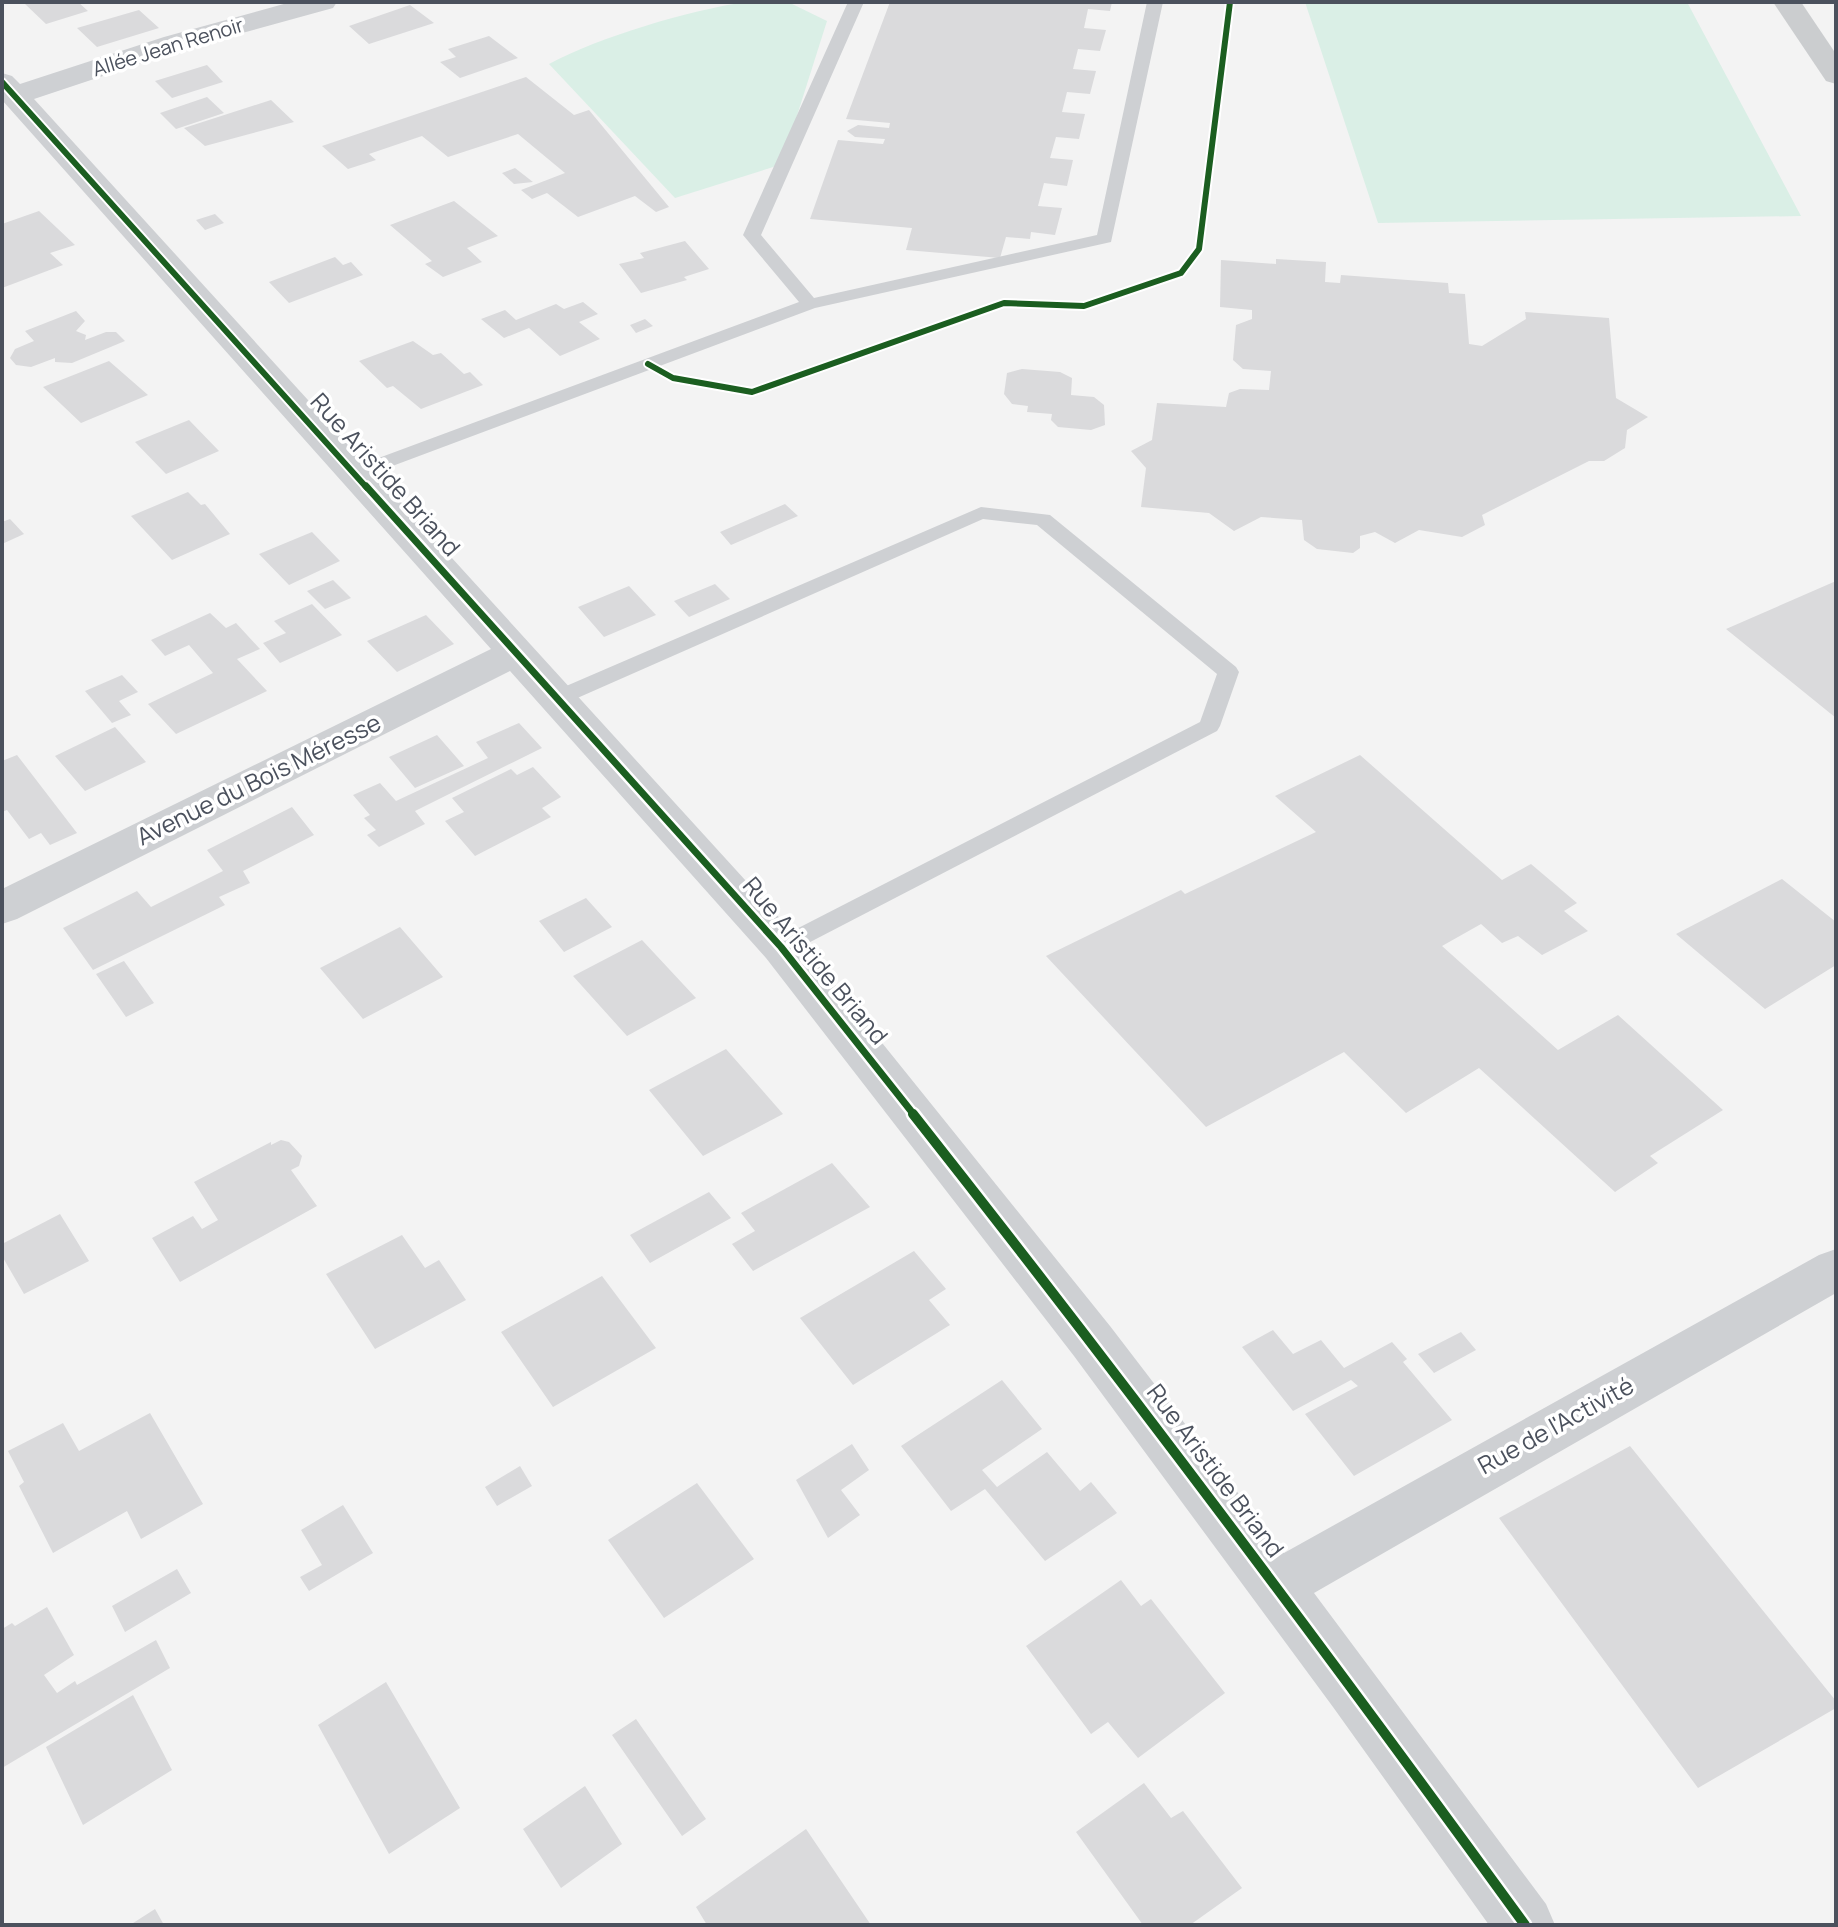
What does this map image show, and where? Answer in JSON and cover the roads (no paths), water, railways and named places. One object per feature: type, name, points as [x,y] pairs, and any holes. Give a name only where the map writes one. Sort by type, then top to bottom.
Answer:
[{"type":"main road","points":[[1787,2],[1836,75]]},
{"type":"street","name":"Allée Jean Renoir","points":[[8,89],[323,2]]},
{"type":"street","name":"Rue Aristide Briand","points":[[8,89],[781,947],[1083,1329],[1525,1925]]},
{"type":"street","name":"Avenue du Bois Méresse","points":[[2,908],[517,652]]},
{"type":"street","name":"Rue de l'Activité","points":[[1277,1587],[1339,1548],[1836,1269]]},
{"type":"lane","points":[[810,304],[752,235],[856,2]]},
{"type":"lane","points":[[356,473],[810,304],[1105,238],[1155,2]]},
{"type":"lane","points":[[558,698],[981,513],[1043,519],[1228,672],[1209,726],[781,947]]}]
